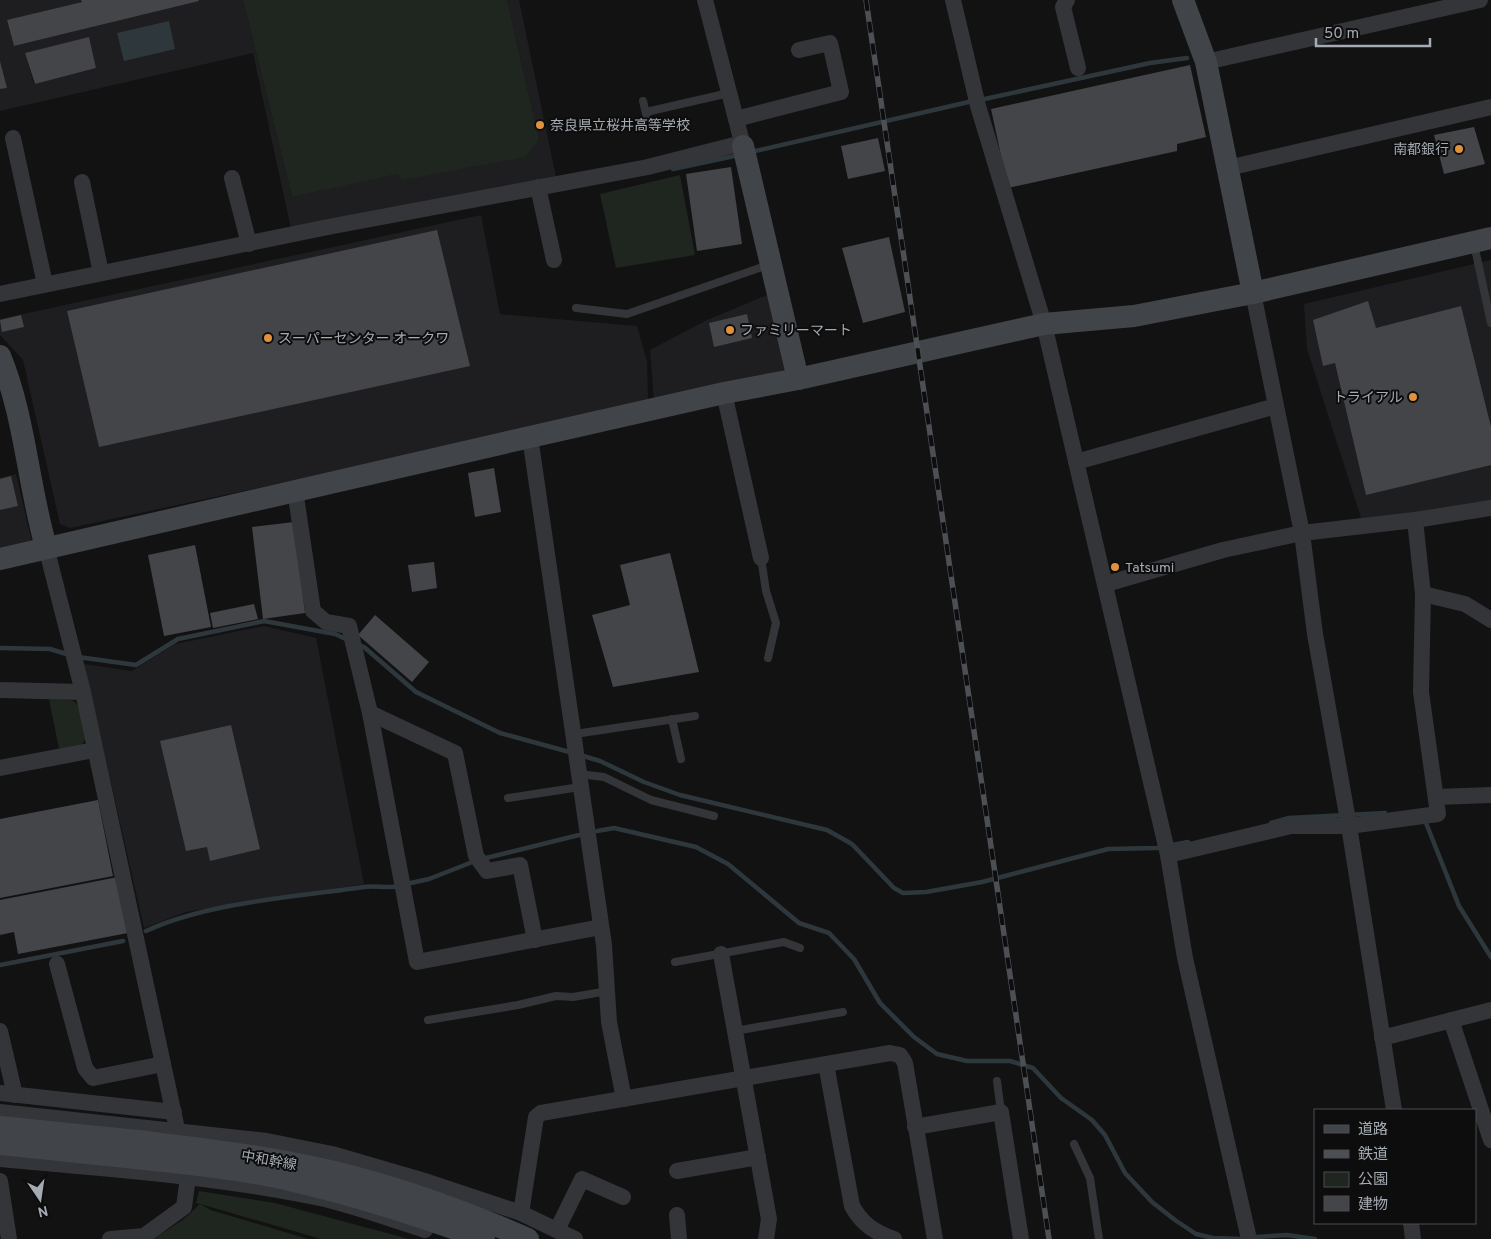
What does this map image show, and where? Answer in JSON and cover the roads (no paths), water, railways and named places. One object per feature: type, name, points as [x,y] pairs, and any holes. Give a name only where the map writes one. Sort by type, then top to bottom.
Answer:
[{"type":"street","points":[[705,0],[744,150],[798,380]]},
{"type":"street","points":[[952,0],[976,98],[1044,324],[1168,855],[1185,958],[1249,1239]]},
{"type":"street","points":[[1067,0],[1063,7],[1078,68]]},
{"type":"street","points":[[1183,0],[1206,62],[1302,533],[1316,634],[1349,826],[1394,1109]]},
{"type":"street","points":[[1206,62],[1480,0]]},
{"type":"street","points":[[736,118],[842,92],[830,43],[799,50]]},
{"type":"street","points":[[1228,168],[1491,107]]},
{"type":"street","points":[[13,138],[45,284]]},
{"type":"street","points":[[0,294],[249,244],[539,193],[648,167],[744,150]]},
{"type":"street","points":[[232,178],[249,244]]},
{"type":"street","points":[[82,182],[101,273]]},
{"type":"street","points":[[539,193],[554,260]]},
{"type":"street","points":[[0,559],[724,393],[798,380],[1044,324],[1134,316],[1253,294],[1482,240]]},
{"type":"street","points":[[0,356],[26,446],[33,496],[83,692],[177,1129]]},
{"type":"street","points":[[724,393],[761,558]]},
{"type":"street","points":[[1076,462],[1276,406]]},
{"type":"street","points":[[530,437],[601,927],[608,991],[609,1022],[624,1099]]},
{"type":"street","points":[[295,490],[313,611],[326,622],[349,626],[370,713],[418,962],[601,927]]},
{"type":"street","points":[[1106,584],[1223,550],[1302,533],[1415,520],[1491,508]]},
{"type":"street","points":[[1168,855],[1291,826],[1349,826],[1438,814],[1421,692],[1424,594],[1415,520]]},
{"type":"street","points":[[1424,594],[1465,604],[1491,620]]},
{"type":"street","points":[[0,690],[83,692]]},
{"type":"street","points":[[370,713],[455,753],[478,860],[487,871],[520,865],[535,940]]},
{"type":"street","points":[[0,768],[94,750]]},
{"type":"street","points":[[1436,797],[1491,795]]},
{"type":"street","points":[[721,954],[769,1219],[766,1239]]},
{"type":"street","points":[[57,964],[85,1068],[93,1078],[163,1064]]},
{"type":"street","points":[[1382,1038],[1491,1010]]},
{"type":"street","points":[[1451,1020],[1491,1140]]},
{"type":"street","points":[[0,1031],[7,1094],[174,1112]]},
{"type":"street","points":[[521,1213],[536,1117],[541,1113],[890,1053],[900,1055],[905,1063],[935,1239]]},
{"type":"street","points":[[826,1064],[852,1206],[859,1219],[868,1228],[894,1239]]},
{"type":"street","points":[[0,1112],[177,1129],[267,1141],[332,1154],[428,1182],[521,1213],[575,1239]]},
{"type":"street","points":[[915,1127],[1001,1112],[1021,1239]]},
{"type":"street","name":"中和幹線","points":[[0,1127],[137,1150],[197,1165],[297,1181],[398,1208],[484,1239]]},
{"type":"street","name":"中和幹線","points":[[0,1144],[137,1150],[266,1159],[329,1171],[423,1198],[487,1221],[528,1239]]},
{"type":"street","points":[[677,1171],[758,1157]]},
{"type":"street","points":[[0,1159],[237,1183],[321,1199],[453,1239]]},
{"type":"street","points":[[110,1239],[144,1236],[184,1207],[188,1177]]},
{"type":"street","points":[[558,1230],[582,1179],[623,1198]]},
{"type":"street","points":[[0,1181],[9,1239]]},
{"type":"street","points":[[677,1216],[679,1239]]},
{"type":"street","points":[[1411,1224],[1414,1239]]},
{"type":"lane","points":[[646,112],[729,93]]},
{"type":"lane","points":[[643,100],[648,122]]},
{"type":"lane","points":[[1482,240],[1482,280],[1490,318]]},
{"type":"lane","points":[[576,308],[627,314],[770,265]]},
{"type":"lane","points":[[1482,280],[1491,278]]},
{"type":"lane","points":[[761,558],[766,591],[776,623],[768,658]]},
{"type":"lane","points":[[574,734],[695,716]]},
{"type":"lane","points":[[672,719],[681,759]]},
{"type":"lane","points":[[508,798],[578,768],[604,777],[651,800],[714,816]]},
{"type":"lane","points":[[675,962],[784,942],[800,948]]},
{"type":"lane","points":[[428,1020],[518,1005],[556,996],[573,997],[608,991]]},
{"type":"lane","points":[[735,1031],[843,1012]]},
{"type":"lane","points":[[997,1081],[1001,1112]]},
{"type":"lane","points":[[1074,1144],[1090,1178],[1100,1239]]},
{"type":"waterway","points":[[980,100],[1150,63],[1187,58]]},
{"type":"waterway","points":[[751,152],[973,101]]},
{"type":"waterway","points":[[673,169],[739,155]]},
{"type":"waterway","points":[[78,657],[136,665],[178,639],[264,621],[335,634],[348,640]]},
{"type":"waterway","points":[[357,644],[364,647],[416,692],[500,733],[573,753]]},
{"type":"waterway","points":[[0,648],[50,649],[70,655]]},
{"type":"waterway","points":[[580,755],[600,761],[644,782],[680,795],[827,830],[852,844],[894,888],[903,893],[926,892],[982,882],[1108,849],[1157,848],[1188,842]]},
{"type":"waterway","points":[[1271,823],[1289,818],[1385,813]]},
{"type":"waterway","points":[[1424,818],[1459,906],[1491,957]]},
{"type":"waterway","points":[[597,831],[614,828],[696,847],[728,864],[799,923],[829,933],[854,959],[880,1003],[914,1037],[937,1054],[967,1061],[1010,1061],[1033,1068],[1061,1098],[1092,1120],[1105,1135],[1125,1173],[1152,1202],[1196,1234],[1213,1238],[1240,1239]]},
{"type":"waterway","points":[[482,859],[579,835]]},
{"type":"waterway","points":[[406,884],[429,879],[475,861]]},
{"type":"waterway","points":[[146,931],[170,921],[224,907],[368,887],[399,886]]},
{"type":"waterway","points":[[0,965],[123,941]]},
{"type":"waterway","points":[[1256,1237],[1287,1235],[1315,1239]]},
{"type":"railway","points":[[866,0],[1049,1239]]},
{"type":"place","name":"奈良県立桜井高等学校","points":[[540,125]]},
{"type":"place","name":"南都銀行","points":[[1459,149]]},
{"type":"place","name":"ファミリーマート","points":[[730,330]]},
{"type":"place","name":"スーパーセンター オークワ","points":[[268,338]]},
{"type":"place","name":"トライアル","points":[[1413,397]]},
{"type":"place","name":"Tatsumi","points":[[1115,567]]}]
